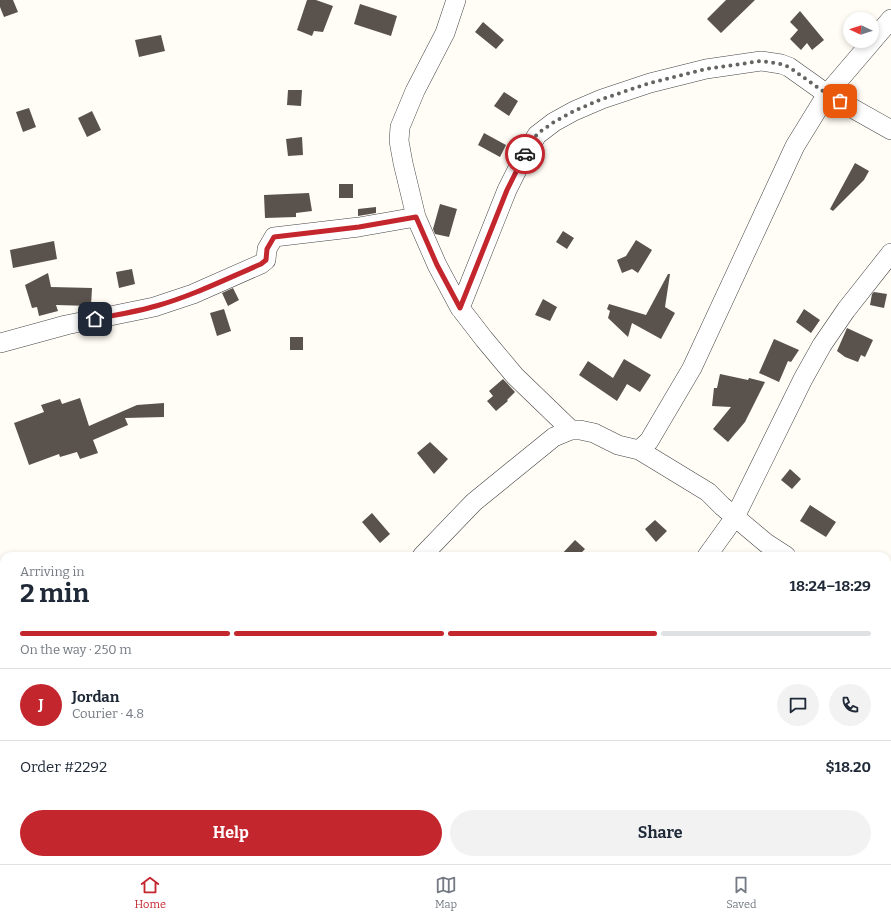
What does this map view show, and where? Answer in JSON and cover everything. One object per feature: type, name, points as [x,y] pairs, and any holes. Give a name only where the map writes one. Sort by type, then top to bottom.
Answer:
[{"type":"street","points":[[456,0],[445,33],[415,91],[400,127],[403,163],[416,217],[437,265],[460,308],[484,340],[515,376],[571,430]]},
{"type":"street","points":[[639,450],[649,441],[692,368],[795,146],[827,94],[891,20]]},
{"type":"street","points":[[460,308],[507,190],[537,134],[554,122],[574,111],[602,99],[650,83],[706,69],[761,61],[781,64],[789,67],[827,94],[891,130]]},
{"type":"street","points":[[0,343],[66,325],[154,307],[193,294],[261,264],[266,260],[267,249],[274,237],[359,227],[416,217]]},
{"type":"street","points":[[710,552],[735,517],[803,379],[822,345],[846,310],[891,253]]},
{"type":"street","points":[[426,552],[474,502],[554,437],[571,430],[580,430],[594,433],[618,445],[639,450],[708,492],[766,543],[780,552]]},
{"type":"building","points":[[0,0],[13,0],[18,12],[4,17],[0,7]]},
{"type":"building","points":[[307,0],[316,0],[333,6],[323,32],[314,31],[312,36],[297,30]]},
{"type":"building","points":[[726,0],[755,0],[721,33],[707,19]]},
{"type":"building","points":[[360,4],[397,16],[391,36],[354,24]]},
{"type":"building","points":[[800,11],[824,40],[812,50],[807,43],[801,50],[790,39],[798,30],[790,22]]},
{"type":"building","points":[[483,22],[504,40],[496,49],[475,32]]},
{"type":"building","points":[[161,35],[165,51],[139,57],[135,40]]},
{"type":"building","points":[[288,90],[302,90],[301,106],[287,105]]},
{"type":"building","points":[[504,92],[518,101],[509,116],[494,106]]},
{"type":"building","points":[[29,108],[36,127],[23,132],[16,112]]},
{"type":"building","points":[[92,111],[101,130],[87,137],[78,118]]},
{"type":"building","points":[[484,133],[506,145],[500,157],[478,145]]},
{"type":"building","points":[[302,137],[303,155],[288,156],[286,139]]},
{"type":"building","points":[[855,163],[869,171],[864,180],[833,211],[830,209]]},
{"type":"building","points":[[339,184],[353,184],[353,198],[339,198]]},
{"type":"building","points":[[309,193],[312,211],[296,213],[296,217],[265,218],[264,195]]},
{"type":"building","points":[[440,204],[457,209],[449,237],[435,234],[433,229]]},
{"type":"building","points":[[376,207],[376,213],[358,216],[358,209]]},
{"type":"building","points":[[563,231],[574,238],[567,249],[556,242]]},
{"type":"building","points":[[636,240],[652,250],[638,273],[632,269],[622,273],[617,260],[626,256]]},
{"type":"building","points":[[54,241],[57,259],[13,268],[10,250]]},
{"type":"building","points":[[132,269],[135,284],[119,288],[116,272]]},
{"type":"building","points":[[48,273],[51,287],[92,288],[91,306],[56,305],[58,311],[39,316],[37,307],[32,308],[25,285]]},
{"type":"building","points":[[668,274],[670,274],[665,307],[675,313],[661,339],[632,323],[628,337],[608,318],[610,311],[607,309],[609,304],[646,315]]},
{"type":"building","points":[[233,288],[239,300],[228,306],[222,293]]},
{"type":"building","points":[[874,292],[887,294],[884,308],[870,305],[872,294]]},
{"type":"building","points":[[543,299],[557,307],[550,321],[535,315]]},
{"type":"building","points":[[224,309],[231,331],[217,336],[210,313]]},
{"type":"building","points":[[804,309],[820,320],[811,333],[796,322]]},
{"type":"building","points":[[847,328],[873,340],[865,357],[861,355],[858,362],[845,357],[837,351]]},
{"type":"building","points":[[290,337],[303,337],[303,350],[290,350]]},
{"type":"building","points":[[774,339],[799,350],[791,362],[788,361],[779,382],[759,373]]},
{"type":"building","points":[[624,359],[651,375],[640,392],[627,384],[617,401],[579,375],[588,361],[613,378]]},
{"type":"building","points":[[720,374],[765,382],[745,422],[728,442],[713,429],[731,407],[712,406],[714,388],[717,388]]},
{"type":"building","points":[[503,379],[515,392],[507,400],[508,401],[496,411],[487,401],[493,396],[489,391]]},
{"type":"building","points":[[80,398],[89,426],[137,405],[164,403],[164,417],[125,418],[128,425],[93,440],[98,453],[80,459],[77,452],[60,457],[59,454],[29,465],[14,423],[44,412],[41,405],[60,399],[62,404]]},
{"type":"building","points":[[430,442],[448,459],[434,474],[417,453]]},
{"type":"building","points":[[790,469],[801,479],[792,489],[781,480]]},
{"type":"building","points":[[810,505],[836,522],[826,537],[800,521]]},
{"type":"building","points":[[372,513],[390,534],[380,543],[362,522]]},
{"type":"building","points":[[655,520],[667,531],[656,542],[645,529]]},
{"type":"building","points":[[575,540],[585,549],[582,552],[564,552]]},
{"type":"way so far","points":[[525,154],[537,134],[554,122],[574,111],[602,99],[650,83],[706,69],[740,63],[761,61],[781,64],[789,67],[827,94],[840,101]]},
{"type":"route","points":[[95,319],[167,303],[193,294],[261,264],[266,260],[267,249],[274,237],[359,227],[416,217],[437,265],[460,308],[507,190],[525,154]]}]
